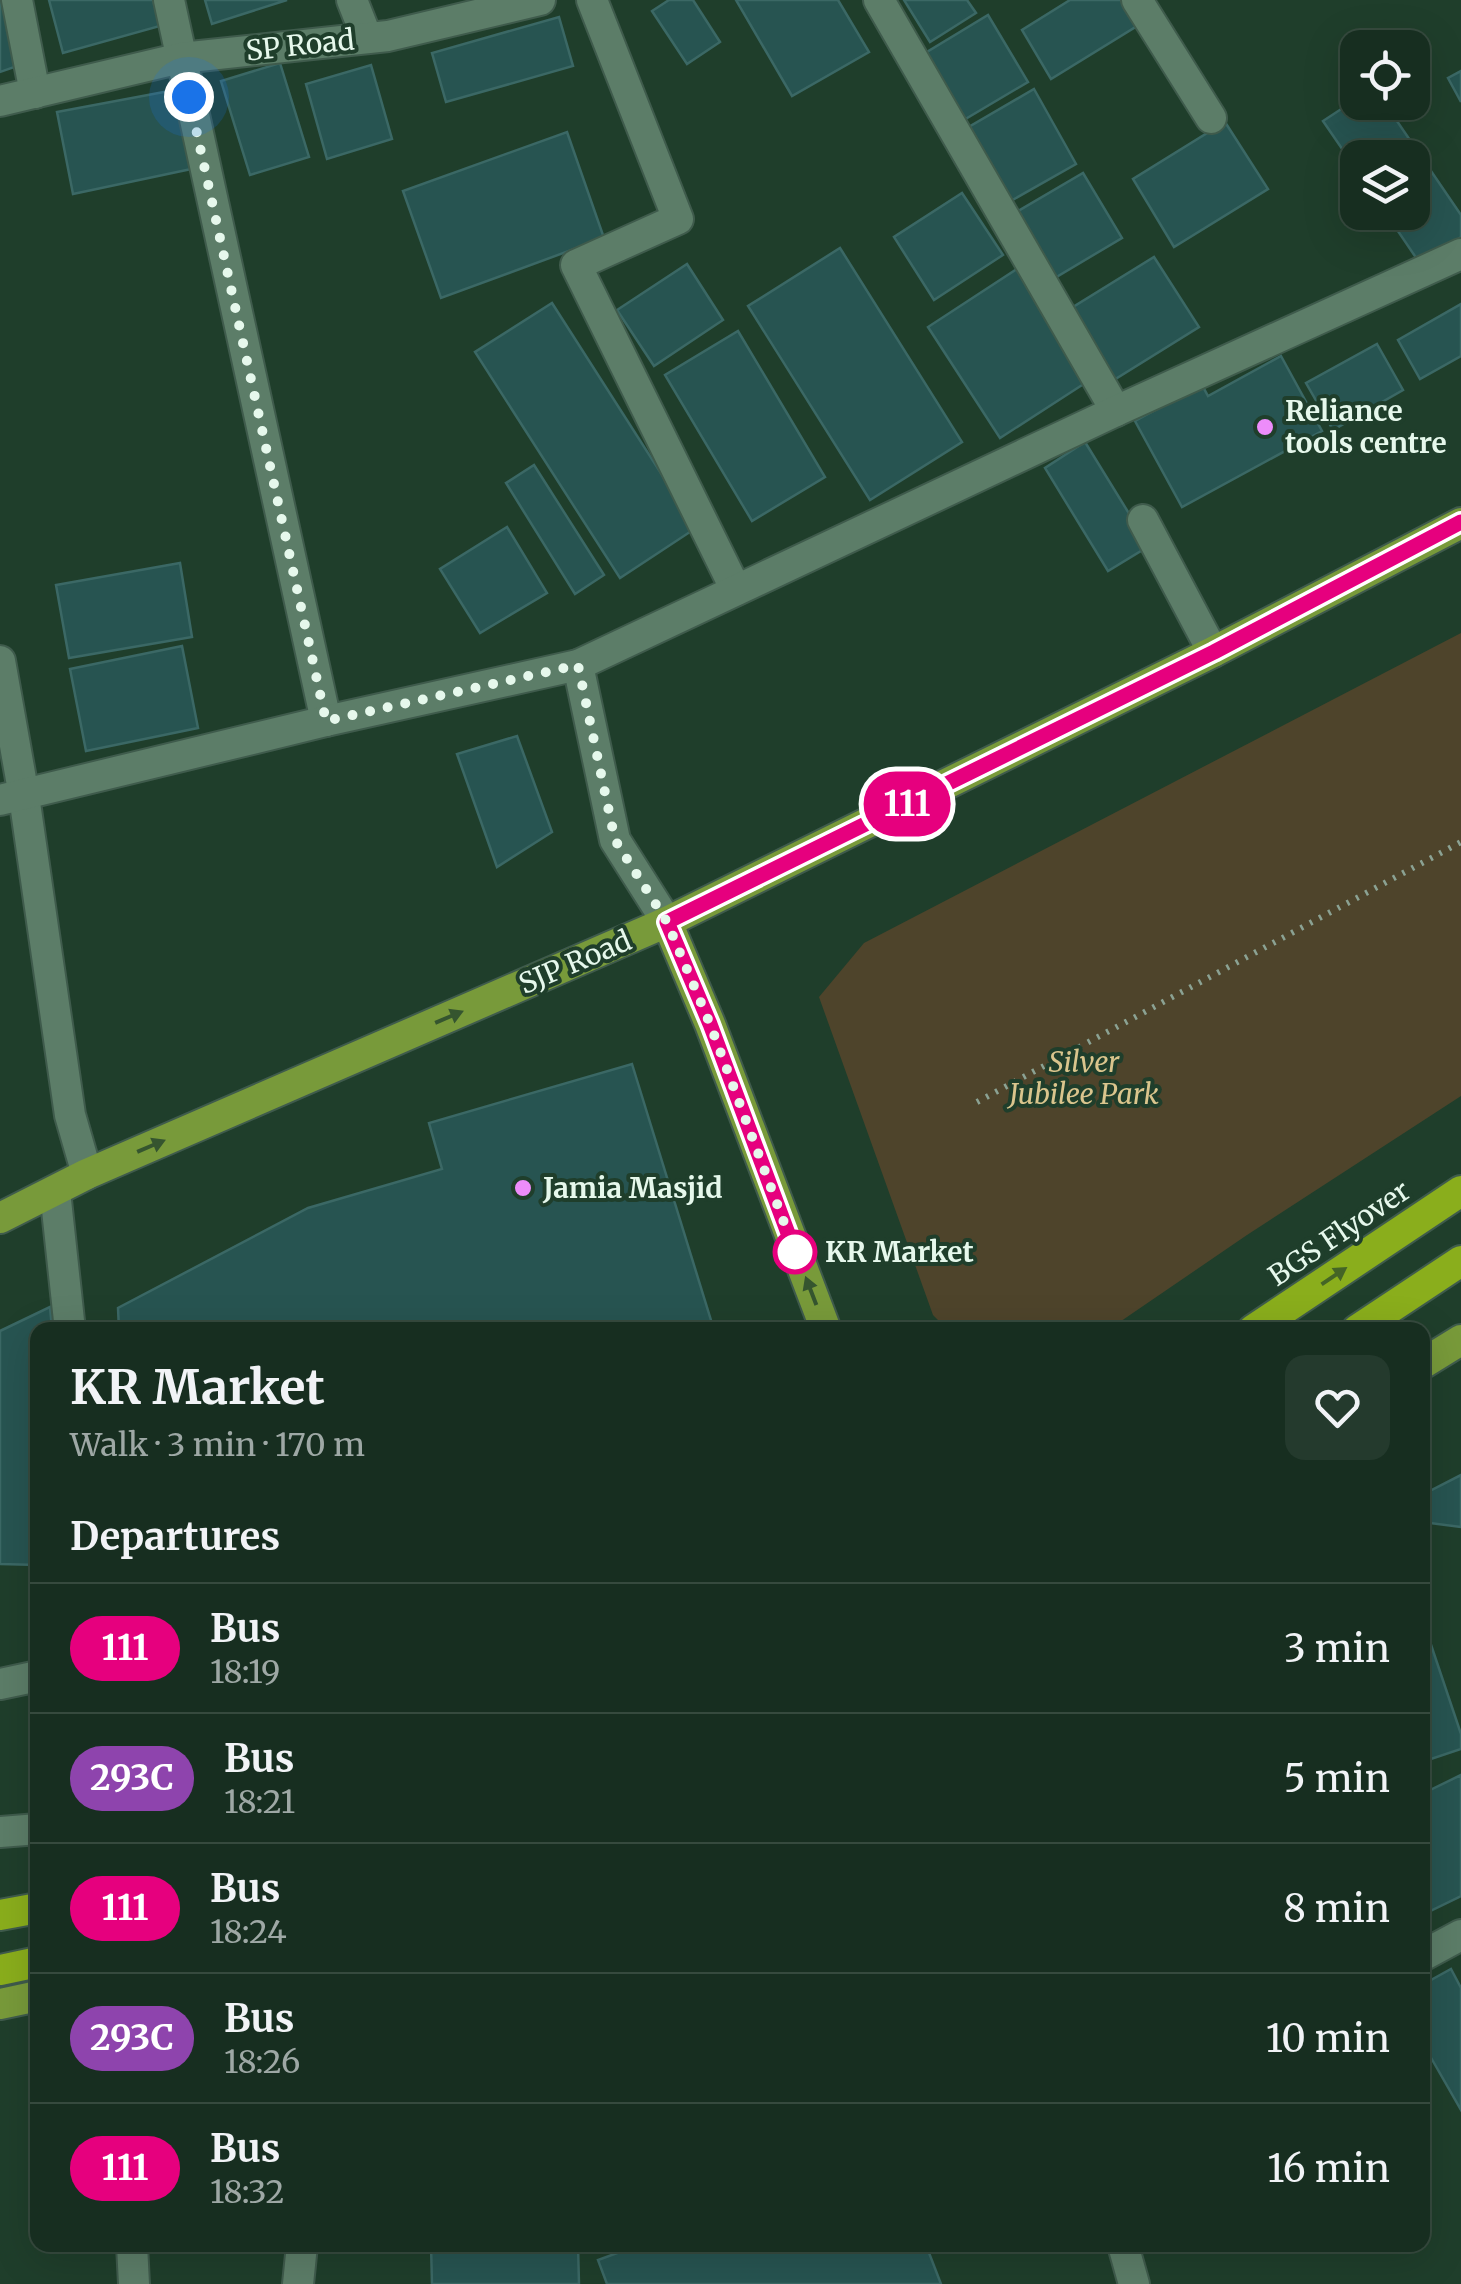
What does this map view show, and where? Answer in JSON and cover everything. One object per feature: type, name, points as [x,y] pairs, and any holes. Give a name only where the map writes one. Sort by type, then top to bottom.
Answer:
[{"type":"highway","name":"BGS Flyover","points":[[1264,1322],[1461,1190]]},
{"type":"highway","points":[[1369,1322],[1461,1261]]},
{"type":"highway","points":[[0,1915],[30,1909]]},
{"type":"highway","points":[[0,1970],[30,1964]]},
{"type":"main road","name":"SJP Road","points":[[0,1218],[87,1174],[667,922],[1214,652],[1461,522]]},
{"type":"main road","points":[[667,922],[710,1024],[823,1322]]},
{"type":"main road","points":[[1430,1359],[1461,1340]]},
{"type":"main road","points":[[0,2004],[30,1998]]},
{"type":"street","points":[[18,0],[35,93]]},
{"type":"street","points":[[168,0],[326,721]]},
{"type":"street","points":[[352,0],[367,38]]},
{"type":"street","name":"SP Road","points":[[0,101],[181,58],[388,36],[540,0]]},
{"type":"street","points":[[592,0],[678,219],[576,264],[736,590]]},
{"type":"street","points":[[878,0],[1116,411]]},
{"type":"street","points":[[1137,0],[1212,118]]},
{"type":"street","points":[[12,798],[326,721],[578,665],[1116,411],[1461,254]]},
{"type":"street","points":[[1143,520],[1214,652]]},
{"type":"street","points":[[0,662],[12,798],[70,1115],[87,1174]]},
{"type":"street","points":[[578,665],[615,840],[667,922]]},
{"type":"street","points":[[55,1191],[69,1322]]},
{"type":"street","points":[[0,1684],[30,1678]]},
{"type":"street","points":[[0,1832],[30,1830]]},
{"type":"street","points":[[1430,1952],[1461,1935]]},
{"type":"street","points":[[132,2252],[134,2284]]},
{"type":"street","points":[[298,2284],[301,2252]]},
{"type":"street","points":[[1124,2252],[1134,2284]]},
{"type":"path","points":[[977,1102],[1461,842]]},
{"type":"green space","name":"Silver Jubilee Park","points":[[1461,633],[1461,1096],[1120,1322],[940,1322],[933,1315],[819,997],[864,943]]},
{"type":"building","points":[[0,0],[23,64],[0,72]]},
{"type":"building","points":[[49,0],[153,0],[160,26],[63,53]]},
{"type":"building","points":[[205,0],[287,0],[212,24]]},
{"type":"building","points":[[669,0],[693,0],[720,42],[687,64],[652,11]]},
{"type":"building","points":[[736,0],[838,0],[869,52],[792,96]]},
{"type":"building","points":[[904,0],[967,0],[976,13],[930,42]]},
{"type":"building","points":[[1070,0],[1121,0],[1137,26],[1051,79],[1022,30]]},
{"type":"building","points":[[988,15],[1028,82],[962,121],[922,55]]},
{"type":"building","points":[[559,17],[573,66],[446,102],[432,53]]},
{"type":"building","points":[[280,63],[309,157],[250,175],[221,81]]},
{"type":"building","points":[[371,65],[392,139],[327,159],[306,84]]},
{"type":"building","points":[[1461,71],[1461,102],[1448,78]]},
{"type":"building","points":[[180,89],[196,168],[73,194],[57,112]]},
{"type":"building","points":[[1034,89],[1076,164],[1009,202],[967,128]]},
{"type":"building","points":[[1340,110],[1340,120],[1396,120],[1410,140],[1340,140],[1340,146],[1323,121]]},
{"type":"building","points":[[1225,122],[1268,189],[1174,247],[1133,179]]},
{"type":"building","points":[[567,132],[604,238],[441,298],[403,191]]},
{"type":"building","points":[[1430,170],[1461,215],[1461,237],[1421,265],[1397,230],[1430,230]]},
{"type":"building","points":[[1083,173],[1122,238],[1048,282],[1008,217]]},
{"type":"building","points":[[962,193],[1003,255],[934,300],[894,237]]},
{"type":"building","points":[[840,248],[962,442],[870,500],[748,306]]},
{"type":"building","points":[[1154,257],[1199,327],[1109,383],[1065,312]]},
{"type":"building","points":[[687,264],[723,320],[654,366],[617,310]]},
{"type":"building","points":[[1020,267],[1093,378],[1000,438],[928,327]]},
{"type":"building","points":[[552,303],[696,528],[620,578],[475,352]]},
{"type":"building","points":[[1461,304],[1461,356],[1420,379],[1398,340]]},
{"type":"building","points":[[738,331],[825,477],[752,521],[665,375]]},
{"type":"building","points":[[1377,344],[1403,390],[1333,430],[1306,383]]},
{"type":"building","points":[[1281,356],[1322,431],[1182,507],[1135,421],[1202,385],[1208,396]]},
{"type":"building","points":[[1085,442],[1149,546],[1108,571],[1045,468]]},
{"type":"building","points":[[534,465],[604,575],[575,594],[506,483]]},
{"type":"building","points":[[507,527],[547,593],[480,633],[440,569]]},
{"type":"building","points":[[180,563],[192,637],[69,658],[56,585]]},
{"type":"building","points":[[182,646],[198,728],[86,751],[70,669]]},
{"type":"building","points":[[517,736],[552,832],[497,867],[457,754]]},
{"type":"building","name":"Jamia Masjid","points":[[632,1064],[712,1322],[119,1322],[118,1308],[308,1208],[442,1169],[429,1123]]},
{"type":"building","points":[[50,1307],[51,1322],[30,1322],[30,1565],[0,1564],[0,1331]]},
{"type":"building","points":[[1461,1475],[1461,1527],[1430,1523],[1430,1491]]},
{"type":"building","points":[[1430,1642],[1461,1734],[1461,1749],[1430,1759]]},
{"type":"building","points":[[1461,1775],[1461,1896],[1430,1911],[1430,1790]]},
{"type":"building","points":[[1451,1969],[1461,1988],[1461,2110],[1430,2056],[1430,1981]]},
{"type":"building","points":[[431,2252],[578,2252],[579,2284],[432,2284]]},
{"type":"building","points":[[620,2252],[929,2252],[941,2284],[607,2284],[598,2260]]},
{"type":"bus line","name":"111","points":[[795,1252],[710,1024],[667,922],[1214,652],[1461,522]]},
{"type":"place","name":"Reliance tools centre","points":[[1265,427]]},
{"type":"place","name":"Jamia Masjid","points":[[523,1188]]},
{"type":"place","name":"KR Market","points":[[795,1252]]},
{"type":"route","points":[[189,97],[326,721],[578,665],[615,840],[667,922],[710,1024],[795,1252]]}]
